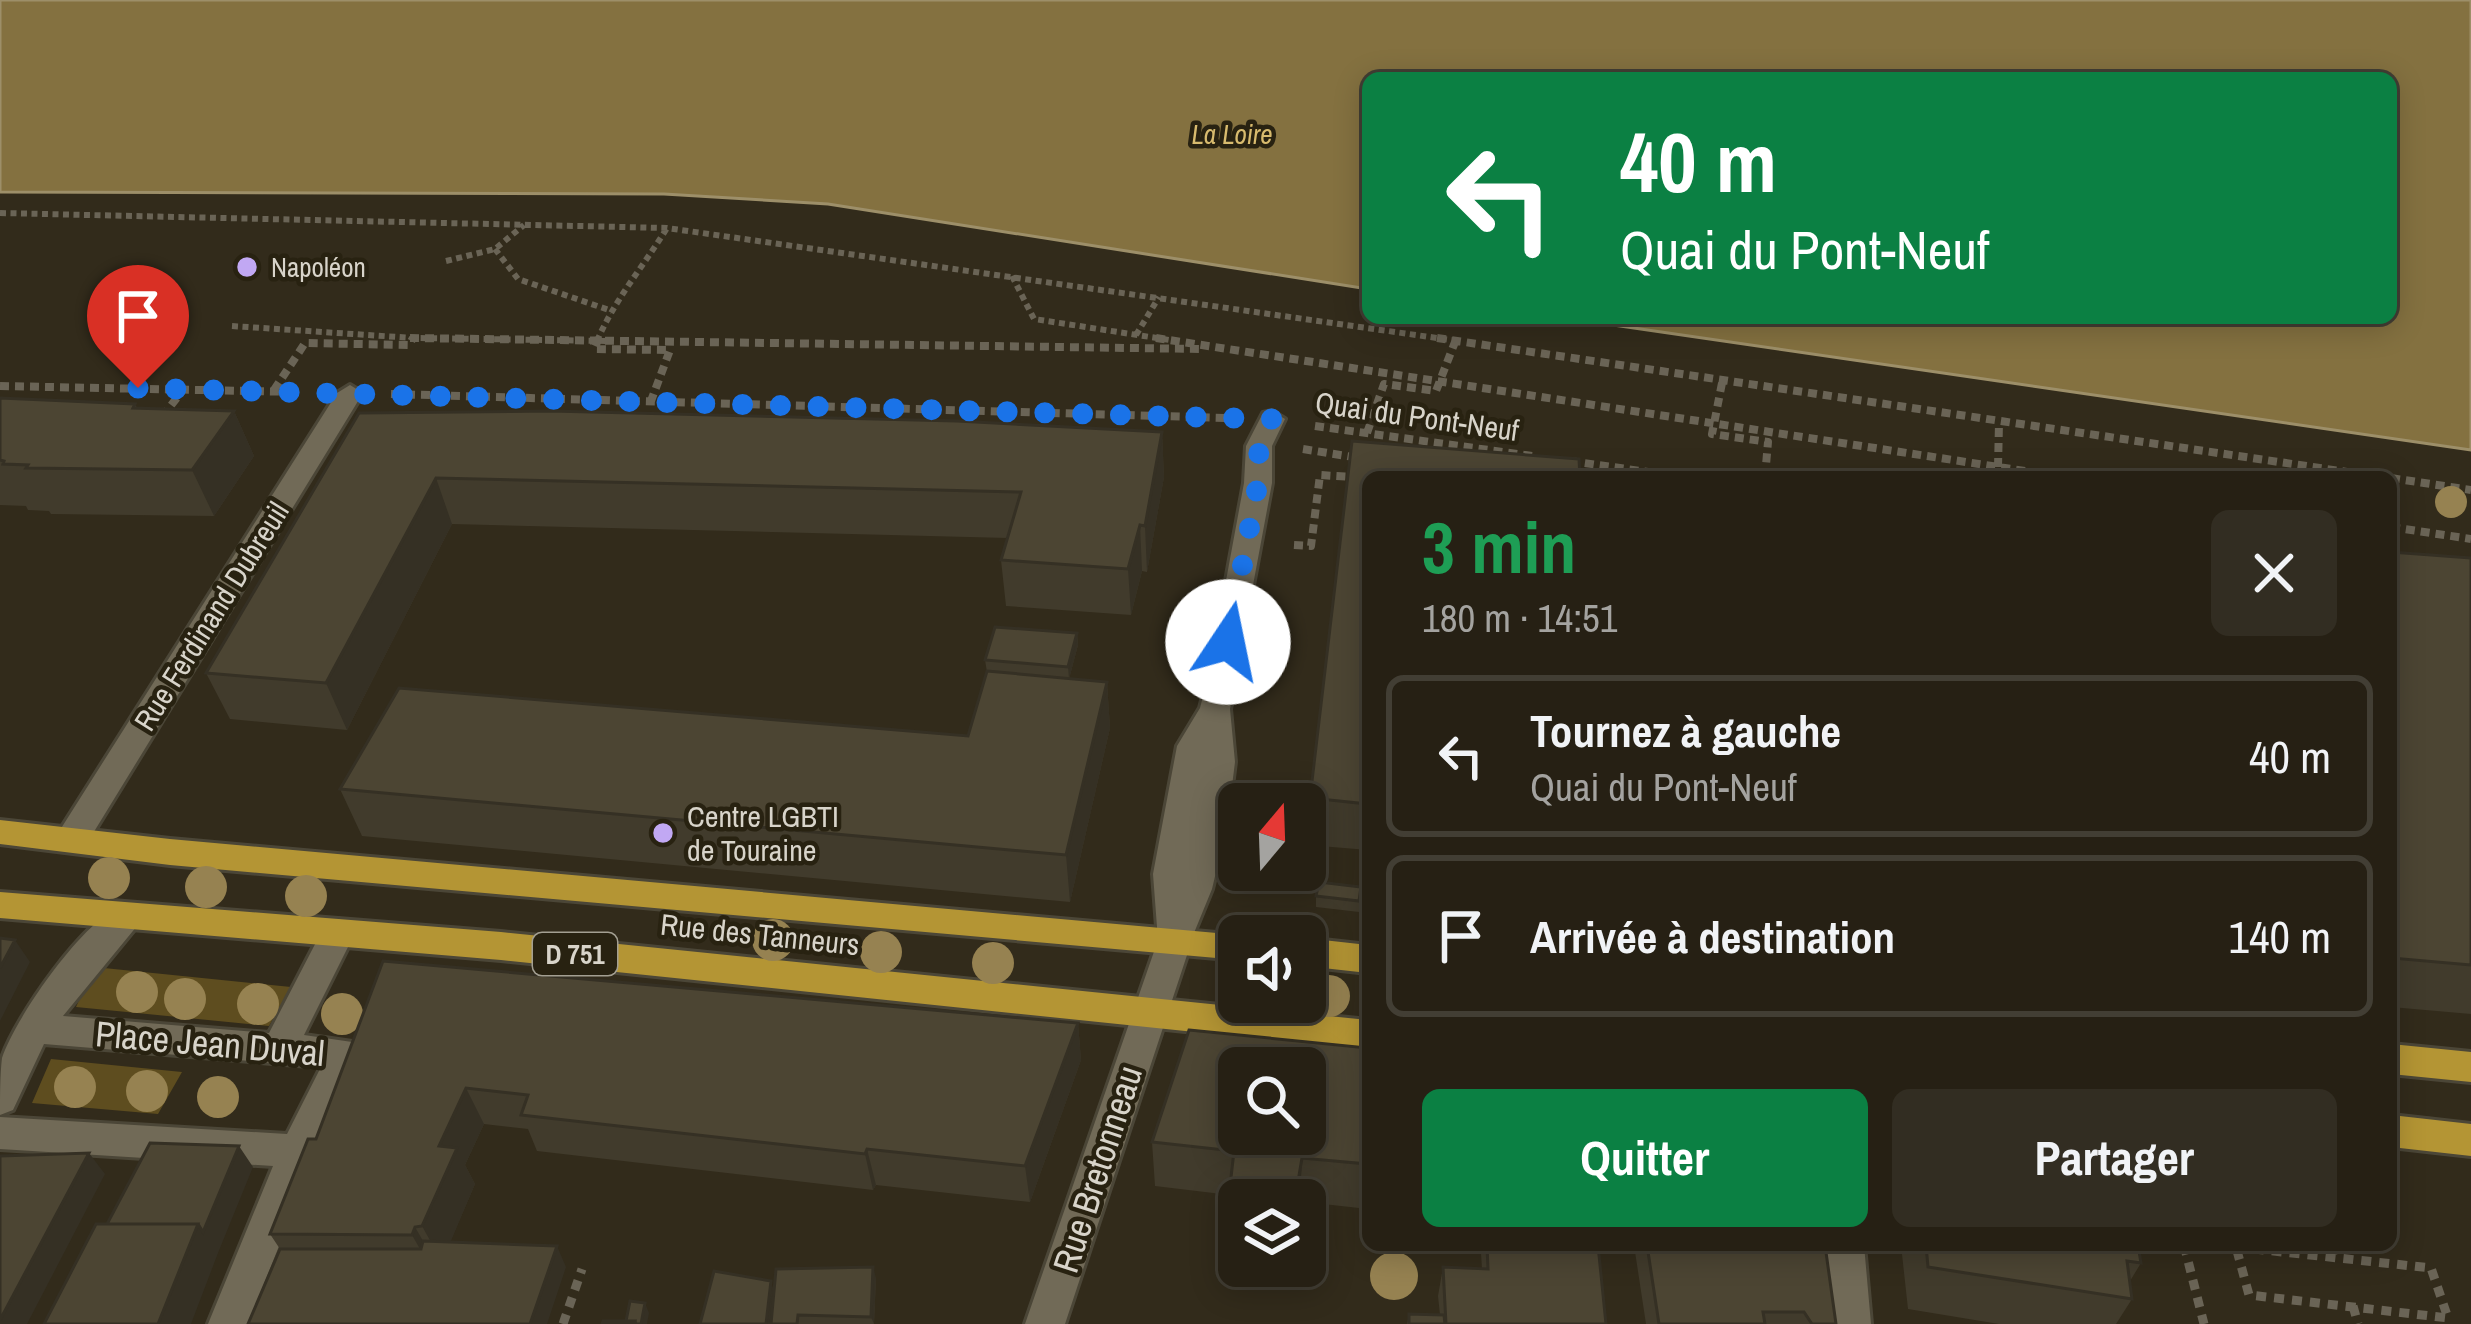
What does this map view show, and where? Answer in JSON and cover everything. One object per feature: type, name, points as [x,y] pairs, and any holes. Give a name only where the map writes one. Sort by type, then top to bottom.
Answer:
[{"type":"main road","name":"Rue des Tanneurs","points":[[0,832],[170,852],[1218,944]]},
{"type":"main road","name":"Rue des Tanneurs","points":[[0,905],[338,933],[1362,1035]]},
{"type":"main road","points":[[1326,954],[1362,958]]},
{"type":"main road","points":[[2397,1060],[2471,1067]]},
{"type":"main road","points":[[2397,1132],[2471,1140]]},
{"type":"street","name":"Rue Ferdinand Dubreuil","points":[[72,839],[350,393]]},
{"type":"street","name":"Rue Bretonneau","points":[[1045,1324],[1148,1013],[1200,879],[1221,749],[1215,709],[1266,432]]},
{"type":"street","points":[[0,1099],[34,1028],[79,966],[124,917]]},
{"type":"street","points":[[278,1049],[338,933]]},
{"type":"street","name":"Place Jean Duval","points":[[34,1028],[346,1054],[298,1151]]},
{"type":"street","points":[[0,1133],[298,1151],[228,1324]]},
{"type":"street","points":[[133,1183],[154,1143]]},
{"type":"street","points":[[1845,1251],[1851,1324]]},
{"type":"path","points":[[0,213],[667,228],[2338,471]]},
{"type":"path","points":[[446,261],[495,249],[526,223]]},
{"type":"path","points":[[651,401],[670,350],[594,349],[614,300],[635,278],[667,228]]},
{"type":"path","points":[[495,249],[518,279],[612,311]]},
{"type":"path","points":[[1011,275],[1034,319],[2024,471]]},
{"type":"path","points":[[1136,334],[1159,297]]},
{"type":"path","points":[[232,326],[413,338],[1216,347]]},
{"type":"path","points":[[273,391],[305,343],[409,345],[413,338]]},
{"type":"path","points":[[1367,433],[1384,384],[1436,392],[1455,342]]},
{"type":"path","points":[[1722,382],[1712,434],[1768,442],[1766,471]]},
{"type":"path","name":"Quai du Pont-Neuf","points":[[0,386],[926,410],[1266,432],[1367,433],[1641,471]]},
{"type":"path","points":[[158,422],[183,389]]},
{"type":"path","points":[[485,414],[494,397]]},
{"type":"path","points":[[633,417],[640,401]]},
{"type":"path","points":[[778,421],[785,405]]},
{"type":"path","points":[[921,432],[926,410]]},
{"type":"path","points":[[1998,467],[1999,423]]},
{"type":"path","points":[[1266,432],[1323,453],[1365,458]]},
{"type":"path","points":[[1293,557],[1294,544],[1311,546],[1323,453]]},
{"type":"path","points":[[1320,475],[1362,478]]},
{"type":"path","points":[[2397,479],[2471,490]]},
{"type":"path","points":[[2397,528],[2471,539]]},
{"type":"path","points":[[2186,1251],[2204,1324]]},
{"type":"path","points":[[2237,1251],[2249,1295],[2448,1318],[2431,1268],[2335,1251]]},
{"type":"path","points":[[562,1324],[582,1269]]},
{"type":"path","points":[[2353,1306],[2358,1324]]},
{"type":"shaded area","points":[[94,967],[291,987],[269,1026],[76,1007]]},
{"type":"shaded area","points":[[51,1059],[182,1072],[158,1114],[32,1103]]},
{"type":"water","name":"La Loire","points":[[0,0],[2471,0],[2471,450],[1606,324],[2397,324],[2397,72],[1362,72],[1362,288],[828,204],[664,194],[0,192]]},
{"type":"building","points":[[0,398],[234,411],[192,470],[26,468],[28,465],[0,460]]},
{"type":"building","points":[[551,411],[957,421],[1162,432],[1145,526],[1140,525],[1128,569],[1001,560],[1021,492],[436,478],[326,683],[206,673],[359,413]]},
{"type":"building","points":[[1352,441],[1579,459],[1580,471],[1362,471],[1362,803],[1326,800],[1326,783],[1312,783]]},
{"type":"building","points":[[2397,552],[2471,558],[2471,965],[2397,959]]},
{"type":"building","points":[[995,627],[1077,633],[1068,667],[985,660]]},
{"type":"building","points":[[987,671],[1107,682],[1066,855],[340,789],[399,688],[968,736]]},
{"type":"building","points":[[1326,883],[1361,887],[1359,901],[1316,896],[1317,891],[1326,891]]},
{"type":"building","points":[[0,938],[15,940],[0,968]]},
{"type":"building","points":[[383,961],[1078,1023],[1025,1166],[867,1149],[865,1154],[521,1115],[528,1095],[466,1088],[439,1146],[457,1148],[422,1226],[415,1227],[412,1235],[270,1234],[308,1139],[316,1139]]},
{"type":"building","points":[[1189,1030],[1362,1047],[1362,1163],[1302,1158],[1298,1179],[1231,1179],[1234,1155],[1326,1155],[1326,1047],[1218,1047],[1218,1149],[1152,1142]]},
{"type":"building","points":[[150,1143],[239,1146],[203,1232],[198,1224],[107,1224]]},
{"type":"building","points":[[89,1153],[0,1320],[0,1156]]},
{"type":"building","points":[[96,1224],[198,1224],[158,1324],[44,1324]]},
{"type":"building","points":[[423,1241],[557,1246],[530,1324],[248,1324],[280,1249],[421,1249]]},
{"type":"building","points":[[1487,1251],[1599,1251],[1606,1324],[1446,1324],[1443,1267],[1488,1269]]},
{"type":"building","points":[[1648,1251],[1826,1251],[1836,1324],[1812,1324],[1804,1312],[1763,1312],[1765,1324],[1659,1324]]},
{"type":"building","points":[[1927,1251],[2139,1251],[2141,1263],[2127,1261],[2132,1299],[1928,1267]]},
{"type":"building","points":[[873,1267],[871,1317],[798,1315],[797,1324],[771,1324],[776,1269]]},
{"type":"building","points":[[714,1271],[771,1281],[766,1324],[700,1324]]},
{"type":"building","points":[[630,1301],[645,1303],[641,1324],[626,1321]]},
{"type":"building","points":[[1409,1314],[1444,1315],[1445,1324],[1409,1324]]},
{"type":"building","points":[[603,1321],[635,1321],[602,1324]]},
{"type":"place","name":"Napoléon","points":[[247,267]]},
{"type":"place","name":"Centre LGBTI de Touraine","points":[[663,833]]},
{"type":"route","points":[[138,388],[1272,419],[1259,446],[1258,483],[1228,642]]}]
